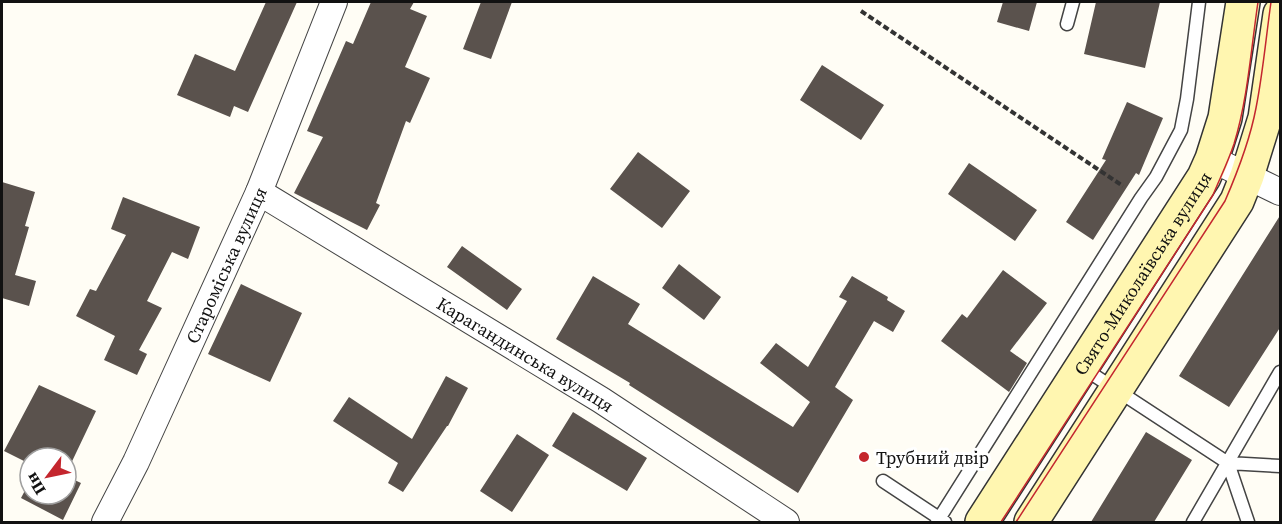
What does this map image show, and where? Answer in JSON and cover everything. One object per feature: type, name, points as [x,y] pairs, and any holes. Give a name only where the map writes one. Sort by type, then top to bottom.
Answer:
[{"type":"main road","name":"Свято-Миколаївська вулиця","points":[[982,522],[1204,177],[1225,118],[1243,2]]},
{"type":"main road","points":[[1031,522],[1237,201],[1265,118],[1281,14]]},
{"type":"street","name":"Староміська вулиця","points":[[105,522],[136,462],[259,192],[334,2]]},
{"type":"street","points":[[1212,159],[1281,192]]},
{"type":"street","name":"Карагандинська вулиця","points":[[259,192],[601,400],[786,522]]},
{"type":"lane","points":[[1067,24],[1073,2]]},
{"type":"lane","points":[[883,481],[941,521],[1173,148],[1181,130],[1187,99],[1199,2]]},
{"type":"lane","points":[[1082,367],[1227,463],[1281,466]]},
{"type":"lane","points":[[1193,522],[1281,372]]},
{"type":"lane","points":[[1227,463],[1248,522]]},
{"type":"path","points":[[861,11],[1141,198]]},
{"type":"building","points":[[266,2],[297,2],[248,112],[234,106],[230,117],[177,95],[195,54],[235,71]]},
{"type":"building","points":[[371,2],[414,2],[410,9],[427,16],[405,67],[430,78],[410,123],[406,121],[376,203],[380,205],[367,230],[294,193],[323,137],[307,131],[346,41],[353,44]]},
{"type":"building","points":[[481,2],[512,2],[491,59],[463,49]]},
{"type":"building","points":[[1003,2],[1037,2],[1029,31],[997,22]]},
{"type":"building","points":[[1096,2],[1160,2],[1145,68],[1084,54]]},
{"type":"building","points":[[822,65],[884,105],[861,140],[800,100]]},
{"type":"building","points":[[1127,102],[1163,118],[1139,175],[1136,173],[1093,240],[1066,222],[1106,160],[1102,159]]},
{"type":"building","points":[[638,152],[690,191],[662,228],[610,189]]},
{"type":"building","points":[[969,163],[1037,210],[1015,241],[948,194]]},
{"type":"building","points":[[2,182],[35,192],[25,226],[29,227],[15,275],[36,281],[29,306],[2,298]]},
{"type":"building","points":[[123,197],[200,227],[188,259],[172,252],[147,301],[162,308],[139,350],[147,354],[137,375],[104,360],[115,336],[76,316],[90,289],[96,291],[126,235],[111,229]]},
{"type":"building","points":[[1281,214],[1281,326],[1229,407],[1179,376]]},
{"type":"building","points":[[462,246],[522,289],[507,310],[447,267]]},
{"type":"building","points":[[679,264],[721,297],[704,320],[662,288]]},
{"type":"building","points":[[1003,270],[1047,303],[1010,351],[1027,363],[1009,392],[941,341],[962,314],[967,318]]},
{"type":"building","points":[[593,276],[640,304],[628,324],[793,427],[810,402],[760,363],[776,343],[808,367],[847,301],[839,297],[852,276],[888,297],[887,300],[905,311],[893,332],[874,321],[835,387],[853,400],[798,493],[629,385],[630,383],[556,339]]},
{"type":"building","points":[[241,284],[302,313],[270,382],[208,354]]},
{"type":"building","points":[[446,376],[468,388],[448,426],[403,492],[388,483],[398,463],[333,421],[349,397],[412,439]]},
{"type":"building","points":[[39,385],[96,411],[78,449],[78,446],[18,446],[18,458],[4,451]]},
{"type":"building","points":[[573,412],[647,458],[627,491],[552,446]]},
{"type":"building","points":[[1146,432],[1192,460],[1154,522],[1091,522]]},
{"type":"building","points":[[517,434],[549,455],[512,512],[480,491]]},
{"type":"building","points":[[36,506],[70,506],[63,520]]},
{"type":"tram line","points":[[1001,522],[1213,195],[1232,151],[1239,127],[1258,2]]},
{"type":"tram line","points":[[1016,522],[1225,201],[1243,155],[1253,120],[1261,82],[1271,2]]},
{"type":"place","name":"Трубний двір","points":[[864,457]]}]
